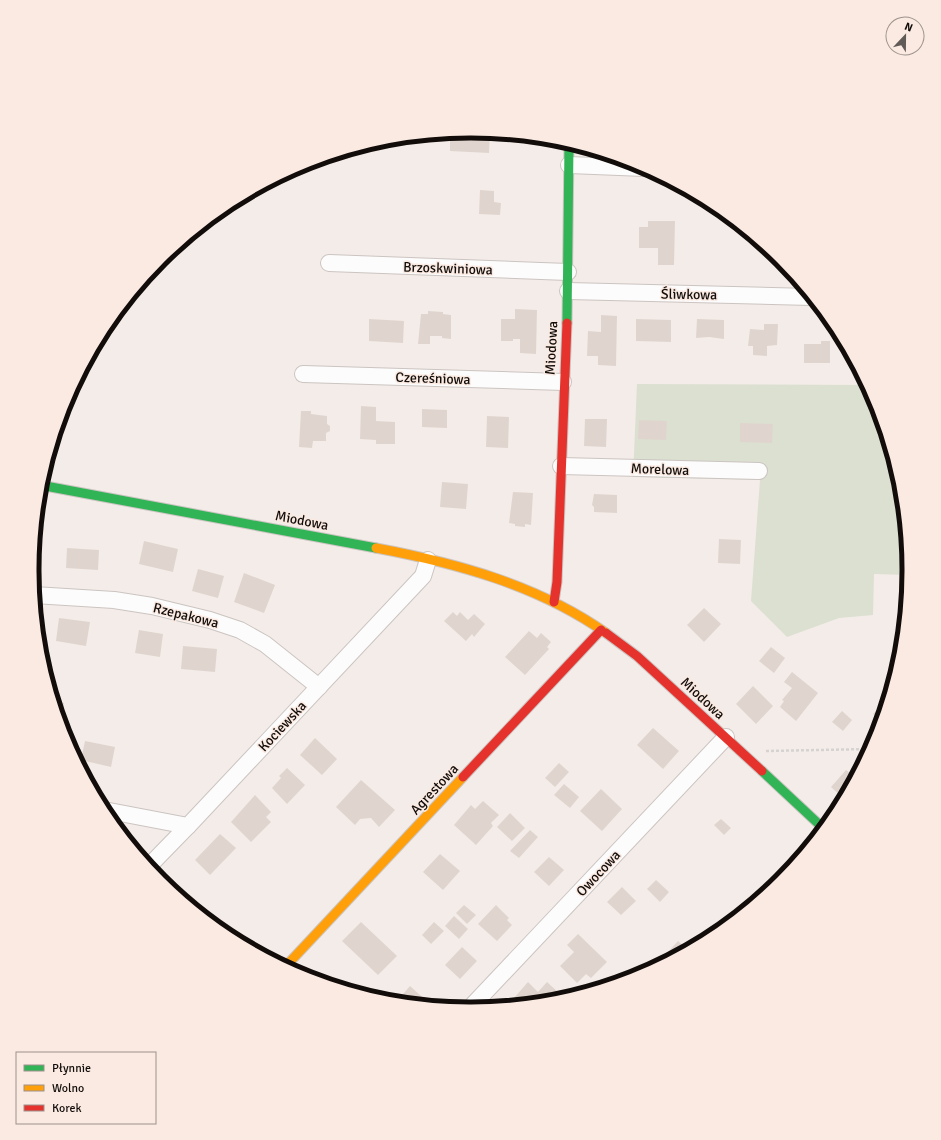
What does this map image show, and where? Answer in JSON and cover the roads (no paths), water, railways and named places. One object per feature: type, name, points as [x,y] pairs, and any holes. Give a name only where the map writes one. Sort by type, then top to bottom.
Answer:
[{"type":"street","name":"Miodowa","points":[[554,602],[557,582],[563,382],[568,291],[569,150]]},
{"type":"street","points":[[569,165],[626,167]]},
{"type":"street","name":"Brzoskwiniowa","points":[[329,263],[568,272]]},
{"type":"street","name":"Śliwkowa","points":[[568,291],[805,297]]},
{"type":"street","name":"Czereśniowa","points":[[303,374],[563,382]]},
{"type":"street","name":"Morelowa","points":[[561,466],[759,471]]},
{"type":"street","name":"Miodowa","points":[[47,487],[391,551],[465,568],[500,579],[554,602],[601,630],[637,656],[819,824]]},
{"type":"street","name":"Kociewska","points":[[153,862],[423,576],[428,560]]},
{"type":"street","name":"Rzepakowa","points":[[40,595],[114,600],[152,606],[225,625],[240,630],[265,644],[319,687]]},
{"type":"street","name":"Agrestowa","points":[[290,962],[601,630]]},
{"type":"street","name":"Owocowa","points":[[476,1002],[726,738]]},
{"type":"street","points":[[113,812],[188,826]]}]
